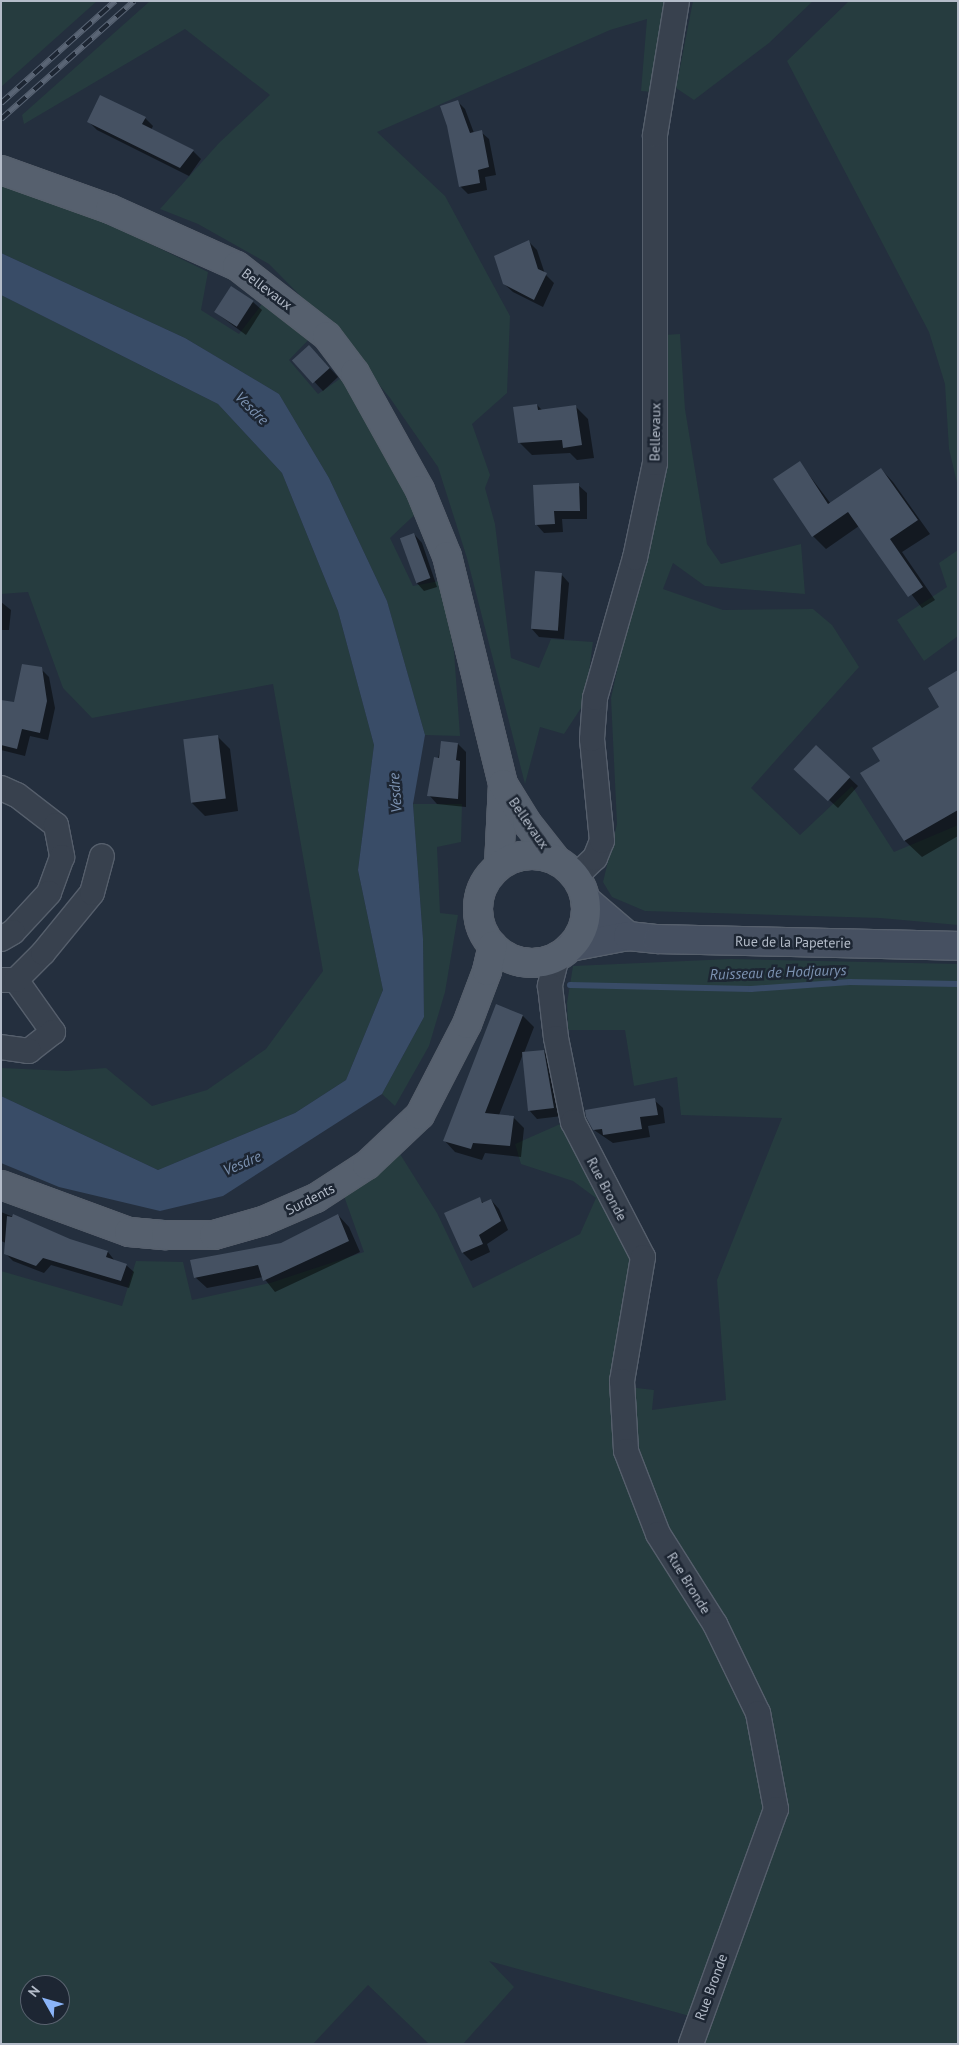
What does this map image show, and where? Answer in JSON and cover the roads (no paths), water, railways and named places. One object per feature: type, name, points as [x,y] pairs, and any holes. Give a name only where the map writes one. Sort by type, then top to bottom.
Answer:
[{"type":"main road","name":"Bellevaux","points":[[1,170],[110,209],[237,266],[327,336],[378,410],[420,490],[447,556],[503,784],[499,866]]},
{"type":"main road","name":"Bellevaux","points":[[503,784],[527,823],[572,879]]},
{"type":"main road","points":[[572,879],[584,923],[563,952],[540,962],[523,962],[506,957],[493,946],[479,920],[478,905],[489,877],[499,866],[527,855],[572,879],[628,936]]},
{"type":"main road","name":"Rue de la Papeterie","points":[[563,952],[628,936],[658,939],[958,946]]},
{"type":"main road","name":"Surdents","points":[[1,1185],[129,1232],[166,1235],[214,1235],[263,1221],[316,1198],[367,1165],[420,1115],[467,1024],[487,971],[493,946]]},
{"type":"street","name":"Bellevaux","points":[[572,879],[594,858],[602,842],[592,739],[596,698],[635,558],[655,463],[655,135],[677,1]]},
{"type":"street","points":[[1,788],[17,795],[56,824],[62,858],[49,893],[13,932],[1,939]]},
{"type":"street","points":[[1,1047],[29,1051],[53,1032],[8,980],[43,953],[92,893],[102,856]]},
{"type":"street","points":[[54,879],[92,893]]},
{"type":"street","name":"Rue Bronde","points":[[563,952],[550,986],[556,1038],[573,1122],[643,1257],[622,1381],[626,1451],[658,1534],[715,1624],[758,1713],[776,1809],[691,2044]]},
{"type":"water","name":"Vesdre","points":[[1,253],[185,338],[279,394],[329,478],[387,601],[425,735],[413,804],[423,939],[424,1017],[382,1094],[223,1196],[160,1211],[59,1187],[1,1163],[1,1096],[158,1170],[295,1113],[346,1080],[383,990],[358,870],[374,745],[338,611],[282,473],[218,404],[1,295]]},
{"type":"waterway","name":"Ruisseau de Hodjaurys","points":[[570,985],[751,989],[850,982],[958,984]]},
{"type":"railway","points":[[1,103],[115,1]]},
{"type":"railway","points":[[1,119],[134,1]]}]
